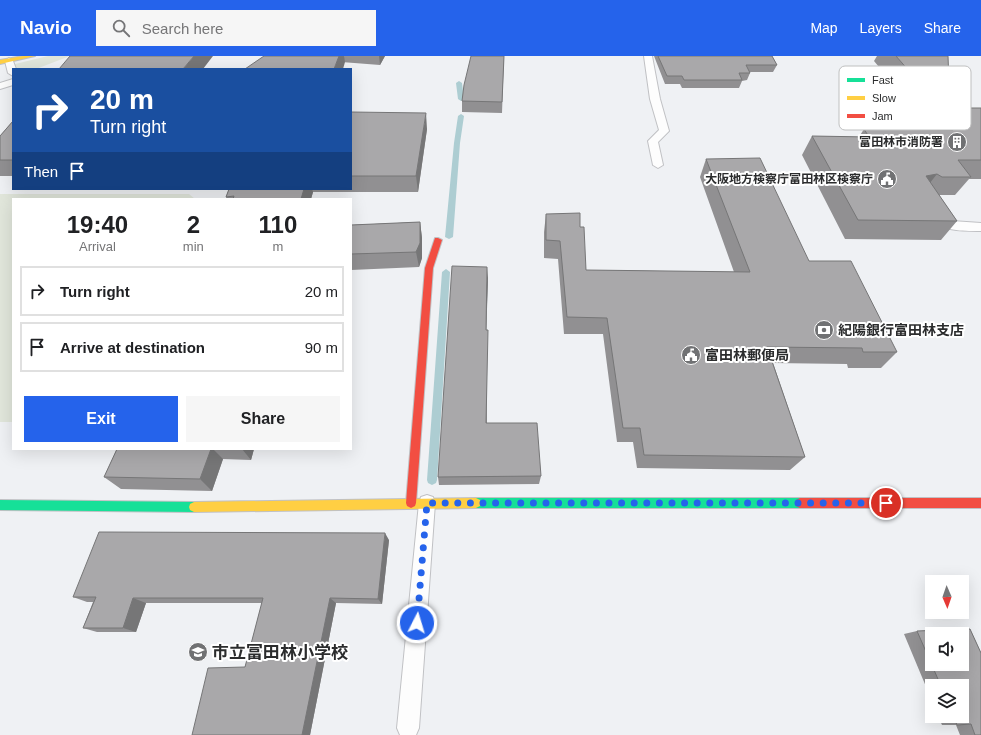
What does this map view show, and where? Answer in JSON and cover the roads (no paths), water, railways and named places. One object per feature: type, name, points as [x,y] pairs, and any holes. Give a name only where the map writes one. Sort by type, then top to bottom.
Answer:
[{"type":"street","points":[[4,62],[32,56]]},
{"type":"street","points":[[419,503],[429,268],[438,240]]},
{"type":"street","points":[[0,505],[213,508],[419,503],[981,503]]},
{"type":"lane","points":[[648,56],[655,99],[664,131],[653,141],[658,165]]},
{"type":"lane","points":[[4,62],[12,72]]},
{"type":"lane","points":[[0,86],[12,82]]},
{"type":"lane","points":[[929,211],[940,221],[981,227]]},
{"type":"lane","points":[[408,728],[419,503]]},
{"type":"waterway","points":[[459,83],[461,99]]},
{"type":"waterway","points":[[449,237],[457,143],[461,116]]},
{"type":"waterway","points":[[432,480],[446,272]]},
{"type":"place","name":"富田林市消防署","points":[[957,142]]},
{"type":"place","name":"大阪地方検察庁富田林区検察庁","points":[[887,179]]},
{"type":"place","name":"紀陽銀行富田林支店","points":[[824,330]]},
{"type":"place","name":"富田林郵便局","points":[[691,355]]},
{"type":"place","name":"市立富田林小学校","points":[[198,652]]}]
